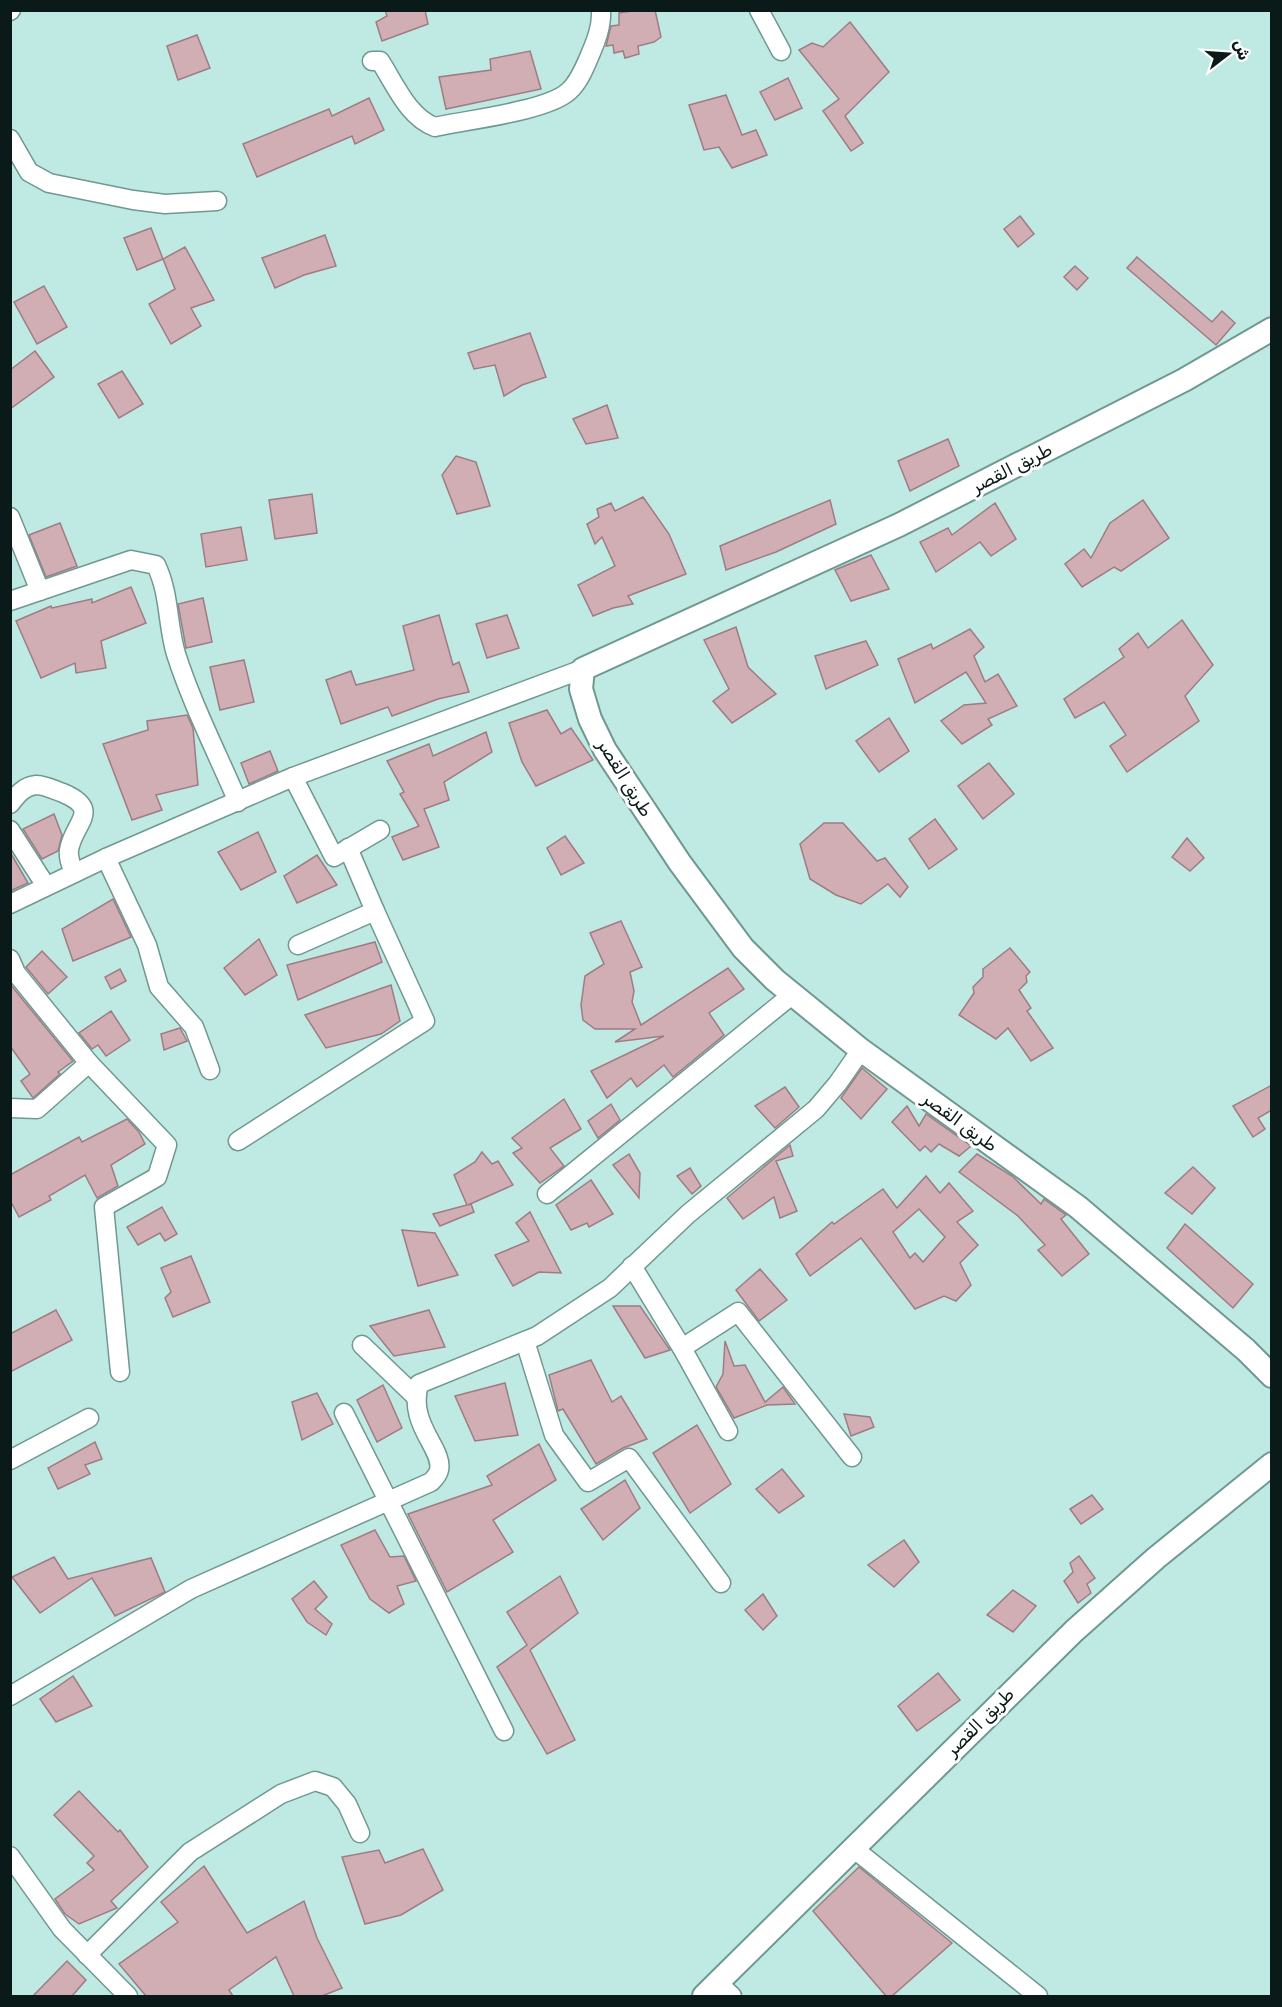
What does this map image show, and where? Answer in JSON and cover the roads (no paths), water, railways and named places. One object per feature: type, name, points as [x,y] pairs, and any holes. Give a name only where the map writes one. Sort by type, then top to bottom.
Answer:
[{"type":"street","points":[[372,61],[380,61],[413,113],[424,123],[435,127],[512,111],[553,101],[569,91],[585,69],[596,42],[601,10]]},
{"type":"street","points":[[759,10],[781,51]]},
{"type":"street","points":[[10,140],[29,172],[49,183],[143,201],[173,204],[217,201]]},
{"type":"street","name":"طريق القصر","points":[[1272,329],[1184,380],[899,525],[583,669],[581,689],[590,719],[605,750],[680,863],[743,948],[793,994],[861,1050],[1077,1208],[1246,1350],[1272,1376]]},
{"type":"street","points":[[10,517],[40,591]]},
{"type":"street","points":[[10,601],[131,560],[156,565],[168,598],[169,630],[184,678],[238,802]]},
{"type":"street","points":[[10,904],[106,858],[293,777],[583,669]]},
{"type":"street","points":[[293,777],[334,857],[380,830]]},
{"type":"street","points":[[14,791],[33,786],[46,786],[75,799],[82,805],[84,817],[70,847],[74,873]]},
{"type":"street","points":[[10,830],[46,886]]},
{"type":"street","points":[[238,1141],[425,1021],[348,848]]},
{"type":"street","points":[[106,858],[147,945],[159,987],[168,1001],[194,1028],[210,1070]]},
{"type":"street","points":[[298,945],[375,911]]},
{"type":"street","points":[[10,959],[16,973],[89,1063],[167,1144],[157,1177],[104,1208],[120,1372]]},
{"type":"street","points":[[547,1194],[793,994]]},
{"type":"street","points":[[10,1696],[191,1589],[431,1482],[439,1472],[439,1461],[415,1410],[415,1396],[419,1384],[525,1341],[581,1309],[610,1288],[736,1172],[816,1109],[861,1050]]},
{"type":"street","points":[[10,1108],[37,1108],[89,1063]]},
{"type":"street","points":[[632,1266],[682,1348],[728,1431]]},
{"type":"street","points":[[682,1348],[738,1312],[852,1457]]},
{"type":"street","points":[[525,1341],[554,1435],[588,1482],[629,1458],[721,1583]]},
{"type":"street","points":[[362,1346],[415,1396]]},
{"type":"street","points":[[344,1413],[504,1731]]},
{"type":"street","points":[[10,1460],[89,1418]]},
{"type":"street","name":"طريق القصر","points":[[718,1992],[853,1848],[1074,1630],[1156,1558],[1272,1464]]},
{"type":"street","points":[[87,1955],[190,1852],[281,1794],[315,1781],[333,1787],[347,1804],[360,1833]]},
{"type":"street","points":[[853,1848],[1038,1996]]},
{"type":"street","points":[[10,1856],[62,1929],[128,1996]]}]
